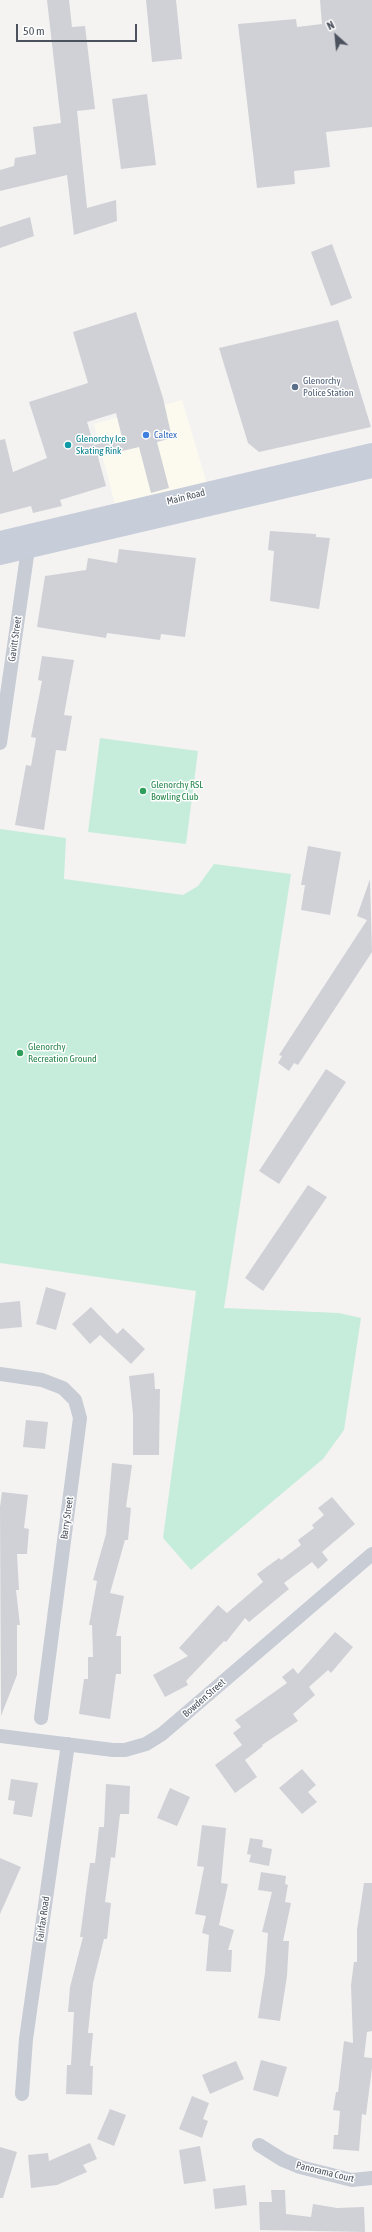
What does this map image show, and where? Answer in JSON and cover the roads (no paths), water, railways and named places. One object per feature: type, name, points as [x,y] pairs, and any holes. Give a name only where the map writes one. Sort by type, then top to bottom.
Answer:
[{"type":"main road","name":"Main Road","points":[[0,555],[29,542],[372,453]]},
{"type":"main road","name":"Main Road","points":[[0,541],[29,542],[372,468]]},
{"type":"street","name":"Gavitt Street","points":[[0,743],[29,542]]},
{"type":"street","name":"Barry Street","points":[[0,1374],[42,1380],[63,1388],[74,1400],[80,1418],[41,1718]]},
{"type":"street","name":"Bowden Street","points":[[0,1736],[125,1750],[146,1744],[156,1738],[372,1554]]},
{"type":"street","name":"Fairfax Road","points":[[22,2094],[26,2039],[68,1744]]},
{"type":"street","name":"Panorama Court","points":[[260,2145],[283,2160],[300,2167],[352,2180],[372,2178]]},
{"type":"place","name":"Glenorchy Police Station","points":[[295,387]]},
{"type":"place","name":"Caltex","points":[[146,435]]},
{"type":"place","name":"Glenorchy Ice Skating Rink","points":[[68,445]]},
{"type":"place","name":"Glenorchy RSL Bowling Club","points":[[143,791]]},
{"type":"place","name":"Glenorchy Recreation Ground","points":[[20,1053]]}]
